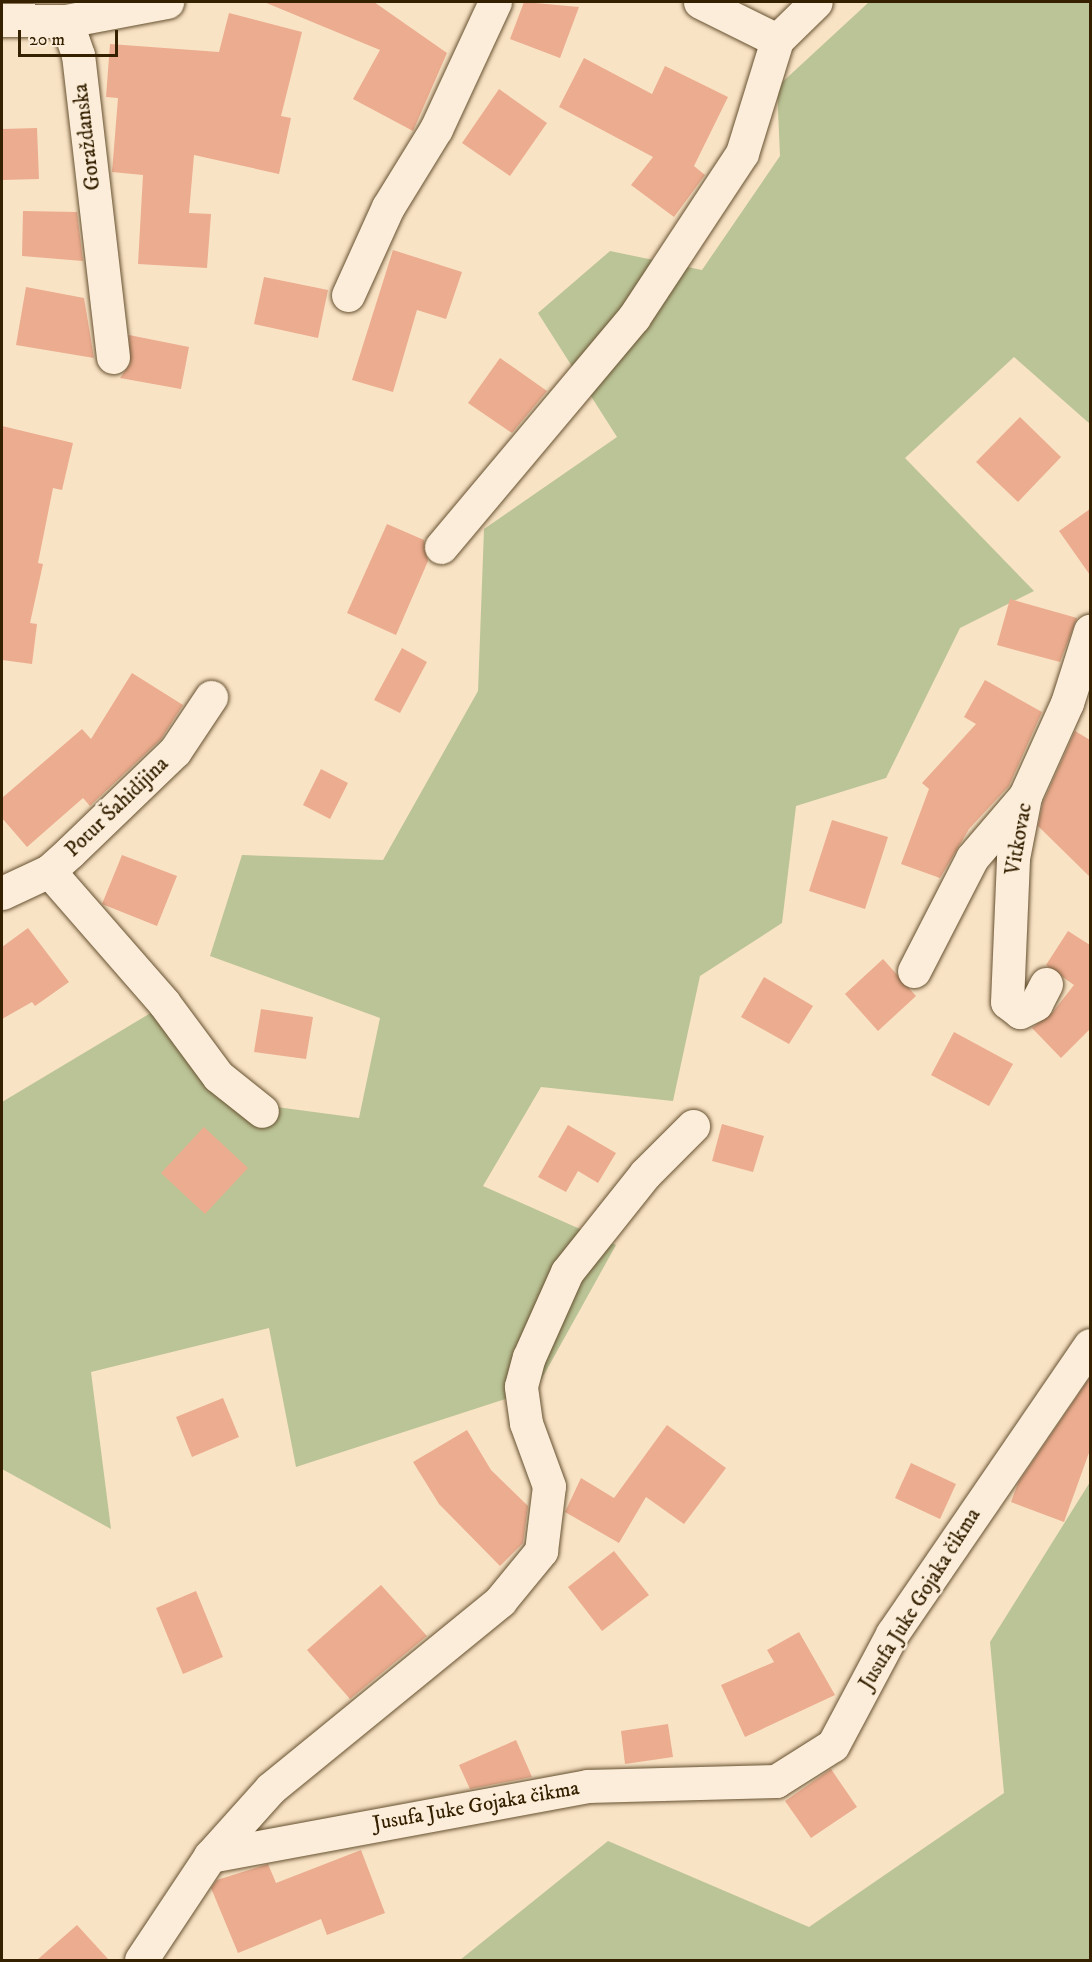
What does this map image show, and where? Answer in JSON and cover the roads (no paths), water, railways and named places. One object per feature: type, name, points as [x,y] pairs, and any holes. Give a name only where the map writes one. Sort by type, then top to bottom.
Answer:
[{"type":"street","points":[[2,20],[66,21],[167,2]]},
{"type":"street","points":[[348,294],[388,207],[436,129],[495,2]]},
{"type":"street","points":[[700,2],[777,40]]},
{"type":"street","points":[[441,547],[653,288],[742,153],[777,40],[816,2]]},
{"type":"street","name":"Goraždanska","points":[[66,21],[78,55],[113,357]]},
{"type":"street","name":"Vitkovac","points":[[1046,984],[1036,1004],[1020,1012],[1007,1002],[1013,858],[1025,796],[1067,703],[1090,631]]},
{"type":"street","name":"Potur Šahidijina","points":[[2,893],[49,871],[175,751],[211,697]]},
{"type":"street","points":[[914,970],[972,858],[1025,796]]},
{"type":"street","points":[[49,871],[164,1003],[218,1076],[262,1112]]},
{"type":"street","points":[[141,1960],[210,1856],[271,1788],[500,1601],[541,1551],[548,1526],[547,1472],[526,1423],[521,1386],[529,1357],[567,1272],[645,1174],[693,1126]]},
{"type":"street","name":"Jusufa Juke Gojaka čikma","points":[[210,1856],[586,1786],[776,1781],[833,1745],[892,1634],[1090,1345]]}]
